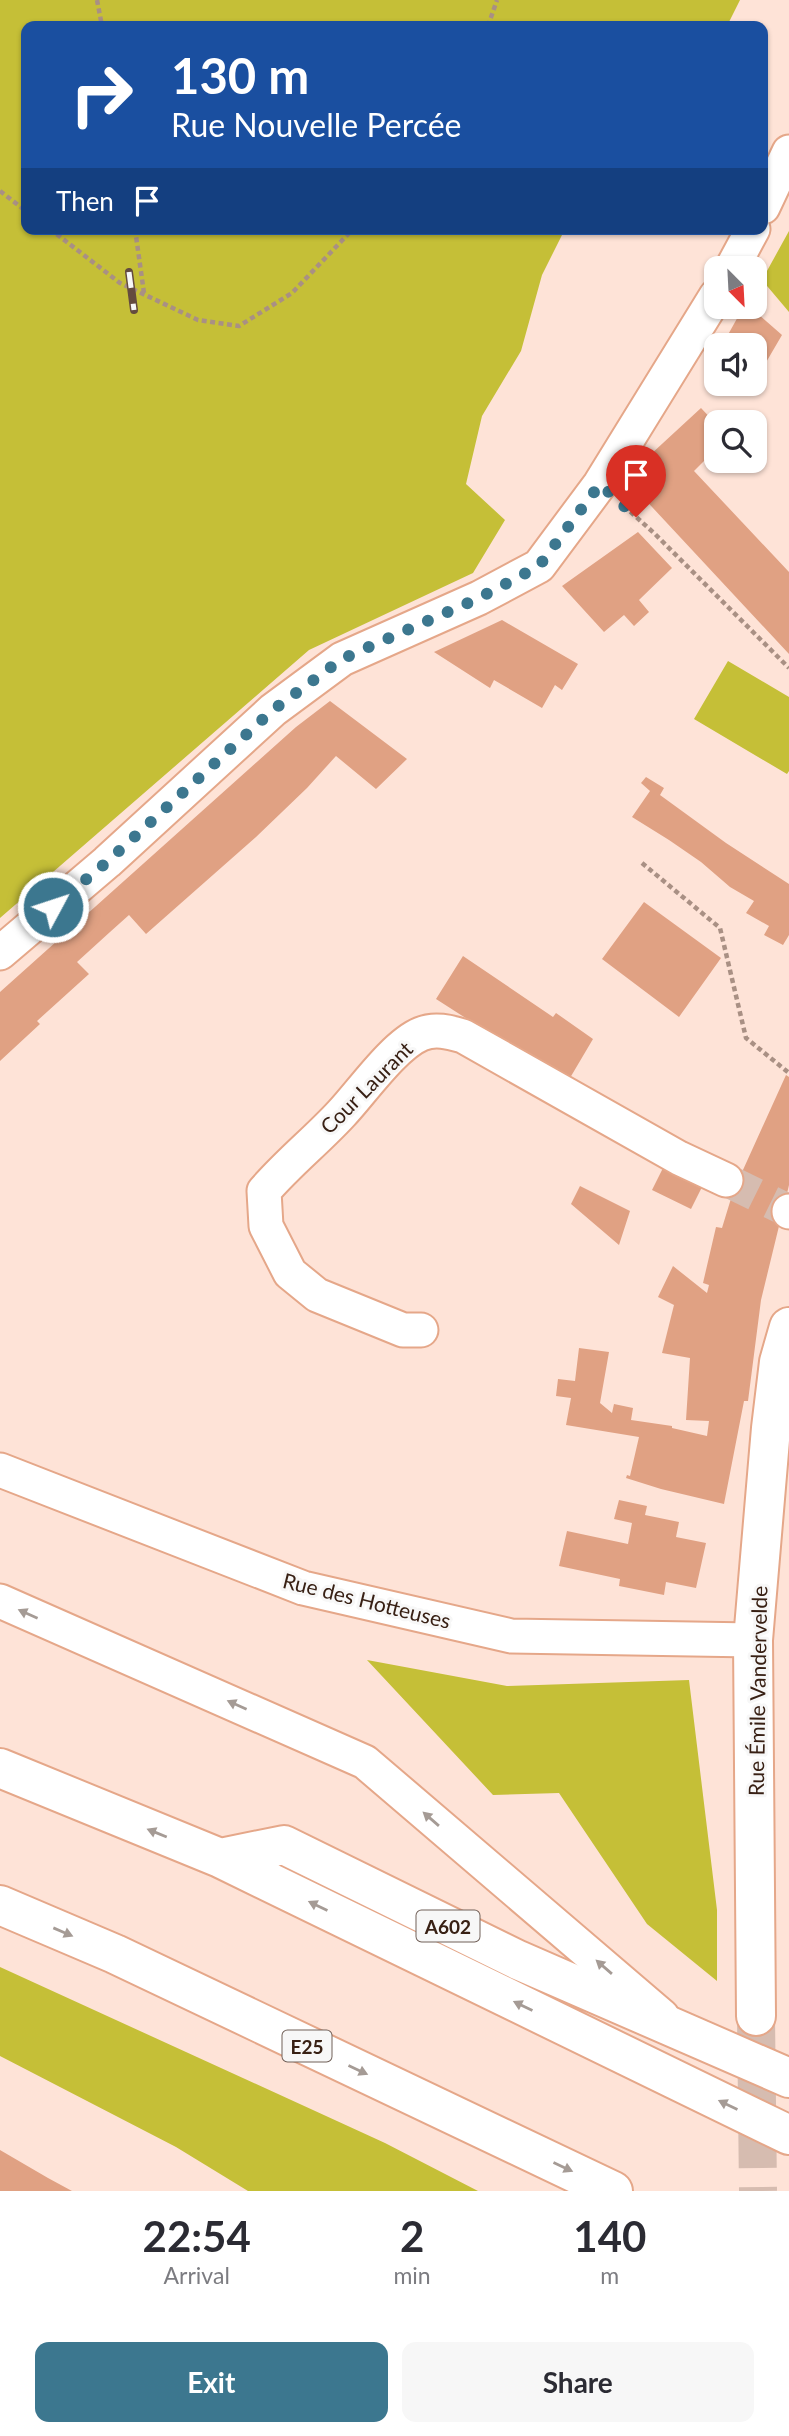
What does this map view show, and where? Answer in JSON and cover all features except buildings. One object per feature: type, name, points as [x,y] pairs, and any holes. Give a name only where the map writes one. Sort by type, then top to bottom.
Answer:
[{"type":"main road","name":"Rue Émile Vandervelde","points":[[756,2016],[753,1640],[779,1362],[789,1328]]},
{"type":"main road","points":[[0,1769],[220,1858],[789,2135]]},
{"type":"main road","name":"A602","points":[[220,1858],[285,1845],[518,1960],[789,2078]]},
{"type":"main road","name":"E25","points":[[0,1905],[115,1954],[612,2191]]},
{"type":"street","points":[[768,196],[789,152]]},
{"type":"street","points":[[738,256],[750,235]]},
{"type":"street","points":[[0,953],[107,862],[273,710],[342,659],[479,598],[539,566],[600,484],[704,315]]},
{"type":"street","name":"Cour Laurant","points":[[421,1330],[403,1330],[317,1295],[290,1273],[266,1226],[264,1191],[288,1163],[339,1116],[397,1051],[421,1034],[446,1030],[463,1036],[679,1158],[726,1180]]},
{"type":"street","name":"Rue des Hotteuses","points":[[0,1470],[303,1588],[511,1636],[753,1640]]},
{"type":"street","points":[[0,1601],[365,1762],[674,2027]]},
{"type":"path","points":[[97,0],[101,21]]},
{"type":"path","points":[[490,21],[497,0]]},
{"type":"path","points":[[0,191],[21,207]]},
{"type":"path","points":[[58,235],[120,283],[198,320],[239,326],[292,293],[347,235]]},
{"type":"path","points":[[136,235],[145,294]]},
{"type":"path","points":[[600,484],[655,534],[789,668]]},
{"type":"path","points":[[642,863],[720,928],[746,1038],[789,1073]]},
{"type":"shaded area","points":[[0,0],[740,0],[730,21],[21,21],[21,235],[562,235],[542,275],[521,351],[482,416],[466,484],[505,520],[473,573],[309,650],[0,918]]},
{"type":"shaded area","points":[[789,231],[789,312],[767,286],[767,271]]},
{"type":"shaded area","points":[[728,661],[789,697],[787,774],[694,719]]},
{"type":"shaded area","points":[[367,1660],[507,1686],[689,1680],[717,1910],[717,1981],[647,1924],[559,1793],[493,1795]]},
{"type":"shaded area","points":[[0,1967],[385,2143],[478,2191],[248,2191],[176,2147],[0,2056]]},
{"type":"tunnel","points":[[726,1180],[789,1211]]},
{"type":"tunnel","points":[[756,2016],[758,2191]]},
{"type":"railway","points":[[129,272],[134,310]]},
{"type":"route","points":[[53,907],[107,862],[273,710],[342,659],[479,598],[539,566],[600,484],[636,517]]}]
